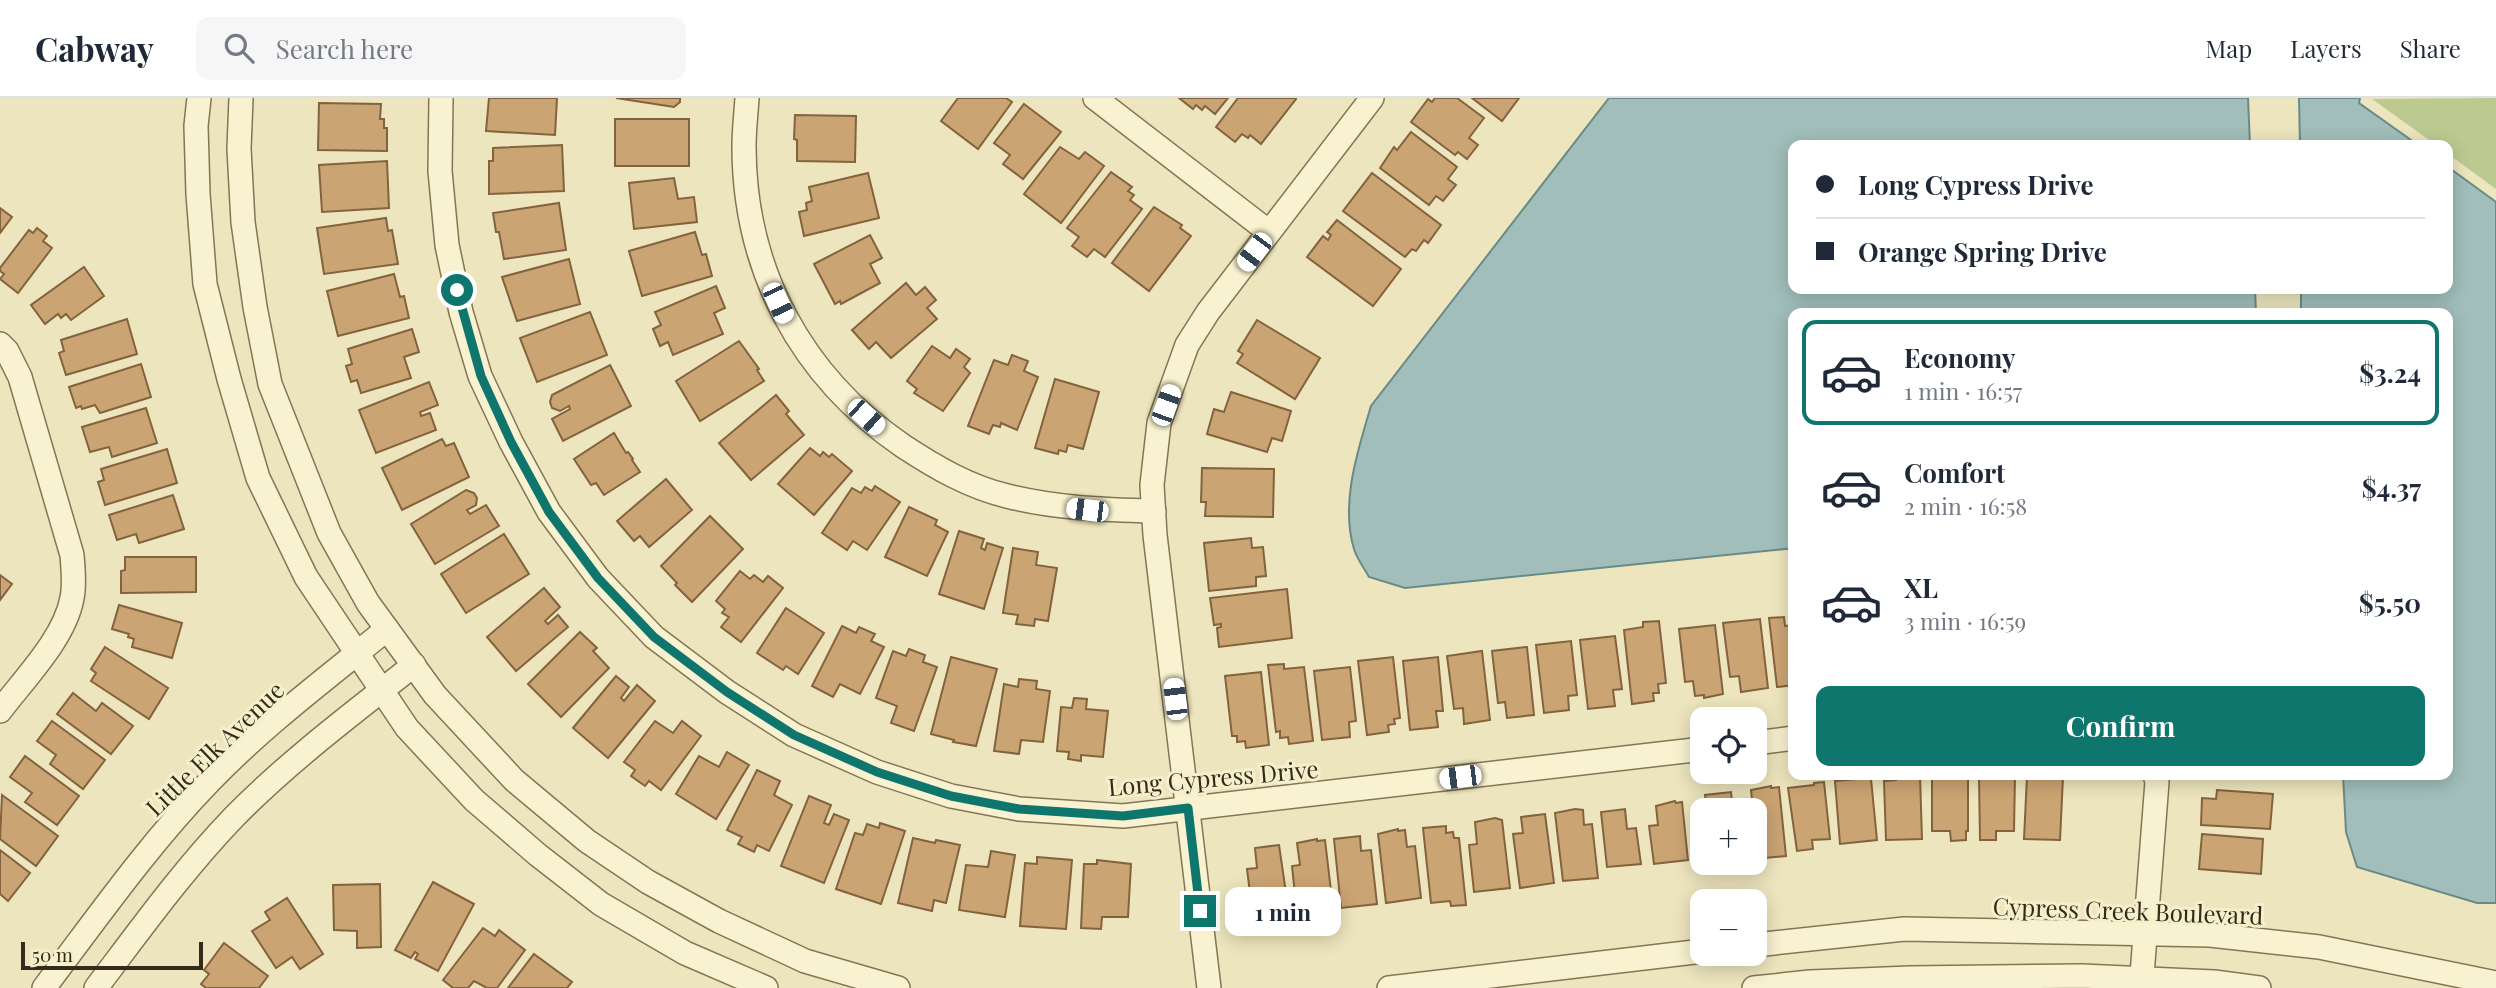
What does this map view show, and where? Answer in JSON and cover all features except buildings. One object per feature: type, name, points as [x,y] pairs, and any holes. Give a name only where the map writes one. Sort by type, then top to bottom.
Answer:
[{"type":"street","points":[[199,98],[196,127],[198,194],[205,284],[229,380],[258,478],[306,577],[407,728],[474,800],[601,904],[685,953],[766,988]]},
{"type":"street","points":[[241,98],[239,149],[243,222],[255,307],[270,384],[329,533],[368,603],[435,695],[514,780],[587,841],[648,882],[719,921],[793,955],[898,988]]},
{"type":"street","name":"Long Cypress Drive","points":[[441,98],[440,171],[447,246],[461,312],[481,376],[511,442],[549,512],[598,578],[654,637],[727,692],[794,735],[877,772],[951,796],[1019,809],[1123,816],[1690,750]]},
{"type":"street","points":[[747,98],[744,146],[748,202],[756,247],[769,284],[787,322],[807,354],[838,392],[880,430],[933,466],[1005,496],[1087,510],[1154,511]]},
{"type":"street","points":[[1095,98],[1269,232]]},
{"type":"street","points":[[1209,988],[1154,511],[1152,485],[1159,424],[1187,345],[1208,312],[1372,98]]},
{"type":"street","points":[[0,344],[7,351],[20,377],[72,555],[74,582],[72,600],[61,631],[0,711]]},
{"type":"street","name":"Little Elk Avenue","points":[[44,988],[156,841],[211,780],[264,731],[387,629]]},
{"type":"street","points":[[96,988],[181,877],[233,818],[285,768],[414,665]]},
{"type":"street","points":[[1767,741],[1788,739]]},
{"type":"street","points":[[2141,983],[2156,780]]},
{"type":"street","name":"Cypress Creek Boulevard","points":[[1767,944],[1904,929],[2210,935],[2319,947],[2496,983]]},
{"type":"street","points":[[1389,988],[1690,953]]},
{"type":"street","points":[[1754,988],[1810,982],[1910,978],[2082,976],[2141,983],[2214,982],[2259,988]]},
{"type":"green space","points":[[2496,98],[2496,189],[2453,158],[2453,140],[2429,140],[2372,99]]},
{"type":"water","points":[[1609,98],[2248,98],[2250,140],[1788,140],[1788,294],[2255,294],[2256,308],[1788,308],[1788,549],[1405,588],[1369,577],[1354,549],[1349,513],[1352,477],[1371,406]]},
{"type":"water","points":[[2299,98],[2360,98],[2359,103],[2411,140],[2300,140]]},
{"type":"water","points":[[2453,171],[2496,202],[2496,903],[2477,903],[2357,867],[2346,832],[2343,780],[2453,780],[2453,308],[2301,308],[2301,294],[2453,294]]},
{"type":"route","points":[[457,290],[481,376],[511,442],[549,512],[598,578],[654,637],[727,692],[794,735],[877,772],[951,796],[1019,809],[1123,816],[1188,808],[1200,911]]}]
